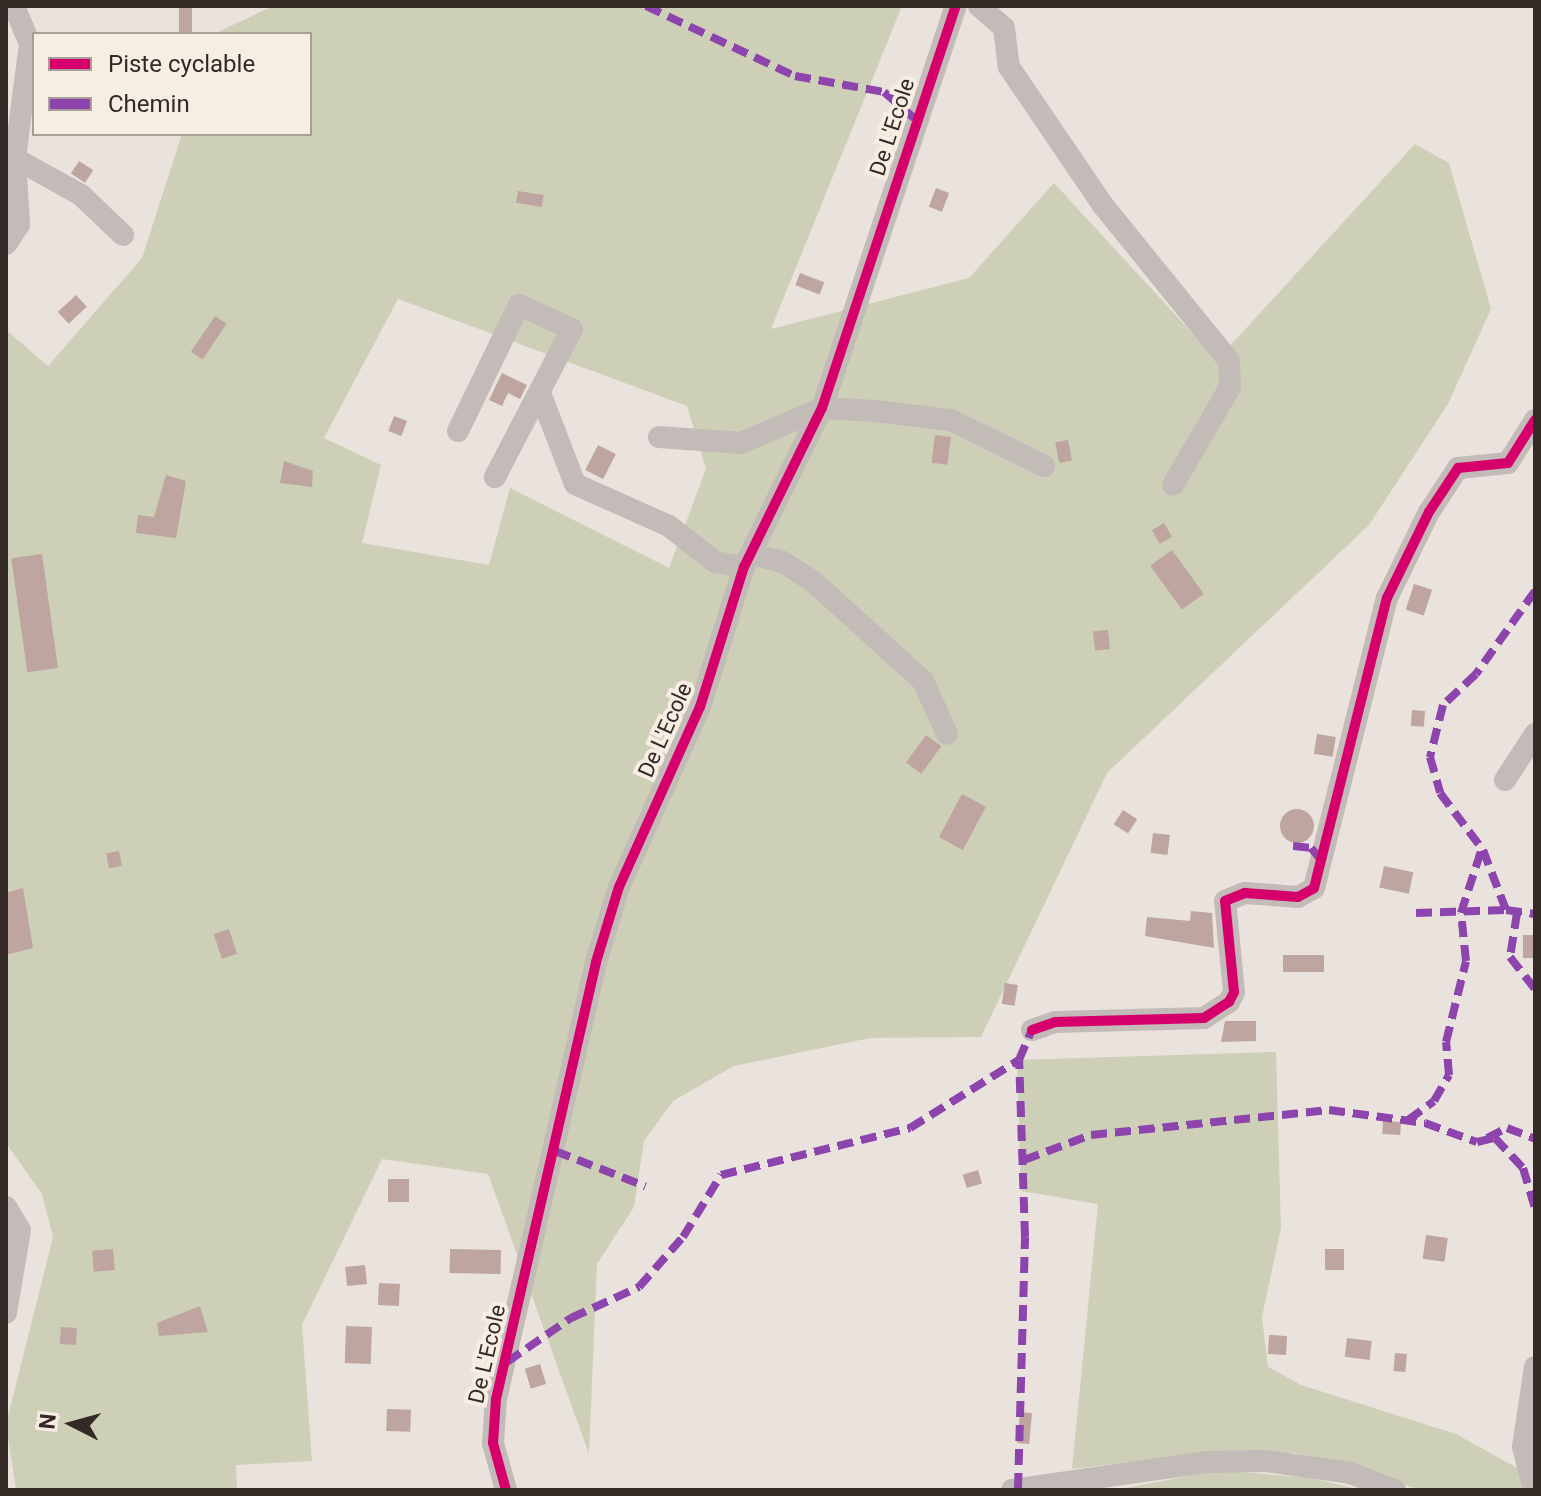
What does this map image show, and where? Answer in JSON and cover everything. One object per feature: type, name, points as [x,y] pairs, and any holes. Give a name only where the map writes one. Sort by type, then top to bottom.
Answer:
[{"type":"street","points":[[6,244],[19,225],[11,156],[30,31],[14,6]]},
{"type":"street","name":"De L'Ecole","points":[[506,1490],[493,1443],[496,1399],[596,962],[619,887],[700,707],[747,560],[822,408],[956,6]]},
{"type":"street","points":[[979,6],[1004,28],[1009,67],[1108,213],[1229,361],[1230,387],[1173,485]]},
{"type":"street","points":[[11,156],[81,195],[123,235]]},
{"type":"street","points":[[458,431],[519,305],[572,329],[553,356],[542,398],[495,477]]},
{"type":"street","points":[[542,398],[575,484],[669,526],[715,562],[783,562],[815,583],[923,681],[947,734]]},
{"type":"street","points":[[659,437],[741,443],[822,408],[951,420],[1044,466]]},
{"type":"street","points":[[1032,1030],[1055,1022],[1204,1018],[1229,1002],[1234,984],[1225,901],[1245,893],[1298,897],[1314,888],[1387,598],[1429,512],[1458,468],[1508,463],[1535,420]]},
{"type":"street","points":[[1505,780],[1535,734]]},
{"type":"street","points":[[6,1207],[20,1230],[6,1313]]},
{"type":"street","points":[[1534,1490],[1523,1447],[1535,1367]]},
{"type":"street","points":[[1012,1490],[1206,1462],[1265,1461],[1350,1473],[1395,1490]]},
{"type":"green space","points":[[273,6],[902,6],[771,329],[969,278],[1054,183],[1217,360],[1415,144],[1449,163],[1491,309],[1448,404],[1369,525],[1107,773],[981,1037],[870,1038],[734,1066],[673,1101],[644,1141],[634,1207],[597,1264],[589,1454],[488,1174],[382,1159],[302,1325],[312,1461],[236,1465],[237,1490],[16,1490],[6,1424],[53,1237],[42,1194],[6,1143],[6,330],[48,366],[142,258],[181,136],[312,136],[312,32],[218,32]],"holes":[[[398,299],[687,406],[706,469],[669,568],[510,488],[489,565],[362,543],[381,465],[324,438]]]},
{"type":"green space","points":[[1276,1052],[1281,1228],[1262,1317],[1268,1367],[1301,1385],[1456,1434],[1535,1478],[1535,1490],[1422,1490],[1294,1453],[1215,1452],[1072,1469],[1098,1204],[1021,1191],[1017,1060]]},
{"type":"green space","points":[[1219,1470],[1311,1478],[1361,1490],[1116,1490]]},
{"type":"building","points":[[179,6],[192,6],[192,32],[179,32]]},
{"type":"building","points":[[79,161],[93,170],[85,183],[71,174]]},
{"type":"building","points":[[936,188],[949,193],[942,212],[929,207]]},
{"type":"building","points":[[518,191],[544,195],[542,207],[516,203]]},
{"type":"building","points":[[800,273],[824,282],[820,294],[795,285]]},
{"type":"building","points":[[76,295],[87,307],[69,324],[58,312]]},
{"type":"building","points":[[215,316],[227,324],[203,359],[191,352]]},
{"type":"building","points":[[502,373],[527,385],[520,399],[508,393],[502,406],[489,400]]},
{"type":"building","points":[[394,416],[407,421],[401,436],[388,431]]},
{"type":"building","points":[[935,435],[951,437],[947,465],[932,463]]},
{"type":"building","points":[[1068,440],[1072,461],[1059,463],[1055,442]]},
{"type":"building","points":[[598,445],[616,454],[603,479],[585,470]]},
{"type":"building","points":[[284,461],[313,471],[312,487],[280,483]]},
{"type":"building","points":[[166,475],[186,481],[176,538],[136,533],[138,515],[154,517]]},
{"type":"building","points":[[1164,523],[1172,537],[1160,544],[1152,530]]},
{"type":"building","points":[[1172,550],[1204,594],[1182,610],[1150,566]]},
{"type":"building","points":[[42,554],[58,668],[27,672],[11,558]]},
{"type":"building","points":[[1414,584],[1432,590],[1424,616],[1406,610]]},
{"type":"building","points":[[1108,630],[1110,649],[1095,650],[1093,632]]},
{"type":"building","points":[[1412,710],[1425,711],[1424,727],[1411,726]]},
{"type":"building","points":[[1317,734],[1336,737],[1333,757],[1314,754]]},
{"type":"building","points":[[926,735],[941,746],[921,774],[906,763]]},
{"type":"building","points":[[962,794],[986,807],[963,850],[939,837]]},
{"type":"building","points":[[1297,809],[1309,814],[1314,826],[1309,838],[1297,843],[1285,838],[1280,826],[1285,814]]},
{"type":"building","points":[[1123,810],[1137,819],[1128,834],[1114,824]]},
{"type":"building","points":[[1153,833],[1170,835],[1167,855],[1151,853]]},
{"type":"building","points":[[119,851],[122,866],[109,868],[106,853]]},
{"type":"building","points":[[1384,866],[1413,872],[1409,894],[1379,888]]},
{"type":"building","points":[[23,888],[33,948],[6,955],[6,893]]},
{"type":"building","points":[[1191,911],[1212,913],[1214,948],[1145,936],[1147,917],[1190,921]]},
{"type":"building","points":[[229,929],[237,954],[222,959],[214,934]]},
{"type":"building","points":[[1523,935],[1535,935],[1535,958],[1523,958]]},
{"type":"building","points":[[1283,955],[1324,955],[1324,972],[1283,972]]},
{"type":"building","points":[[1005,983],[1018,985],[1015,1006],[1002,1004]]},
{"type":"building","points":[[1225,1021],[1256,1021],[1256,1041],[1221,1042]]},
{"type":"building","points":[[1383,1121],[1401,1122],[1400,1135],[1382,1134]]},
{"type":"building","points":[[978,1170],[982,1183],[967,1188],[963,1175]]},
{"type":"building","points":[[388,1179],[409,1179],[409,1202],[388,1202]]},
{"type":"building","points":[[1426,1235],[1448,1238],[1444,1262],[1423,1259]]},
{"type":"building","points":[[113,1249],[115,1270],[94,1272],[92,1251]]},
{"type":"building","points":[[450,1249],[501,1250],[501,1274],[450,1273]]},
{"type":"building","points":[[1325,1249],[1344,1249],[1344,1270],[1325,1270]]},
{"type":"building","points":[[365,1265],[367,1284],[347,1286],[345,1267]]},
{"type":"building","points":[[379,1283],[400,1284],[399,1306],[378,1305]]},
{"type":"building","points":[[200,1306],[208,1332],[159,1336],[157,1323]]},
{"type":"building","points":[[346,1326],[372,1327],[371,1364],[345,1363]]},
{"type":"building","points":[[61,1327],[77,1328],[76,1345],[60,1344]]},
{"type":"building","points":[[1269,1335],[1287,1336],[1286,1355],[1268,1354]]},
{"type":"building","points":[[1347,1338],[1372,1341],[1369,1360],[1345,1357]]},
{"type":"building","points":[[1395,1353],[1407,1354],[1405,1372],[1393,1371]]},
{"type":"building","points":[[540,1364],[546,1384],[531,1389],[525,1369]]},
{"type":"building","points":[[387,1409],[411,1410],[410,1432],[386,1431]]},
{"type":"building","points":[[1020,1412],[1032,1413],[1029,1444],[1017,1443]]},
{"type":"marked path","points":[[646,6],[795,76],[884,92],[914,118]]},
{"type":"marked path","points":[[1535,591],[1476,674],[1443,705],[1430,757],[1440,793],[1483,850],[1506,910],[1535,914]]},
{"type":"marked path","points":[[1293,846],[1311,848],[1322,861]]},
{"type":"marked path","points":[[1408,1120],[1434,1101],[1449,1075],[1446,1042],[1466,961],[1461,913],[1482,848]]},
{"type":"marked path","points":[[1416,913],[1506,910]]},
{"type":"marked path","points":[[1517,913],[1510,957],[1535,989]]},
{"type":"marked path","points":[[1018,1489],[1025,1237],[1019,1060],[1032,1030]]},
{"type":"marked path","points":[[507,1362],[571,1318],[639,1287],[683,1237],[721,1175],[910,1128],[1019,1060]]},
{"type":"marked path","points":[[1024,1160],[1091,1135],[1329,1110],[1425,1123],[1477,1142],[1495,1138],[1523,1168],[1535,1208]]},
{"type":"marked path","points":[[1487,1138],[1507,1128],[1535,1139]]},
{"type":"marked path","points":[[555,1151],[645,1186]]},
{"type":"cycle path","points":[[506,1490],[493,1443],[496,1399],[596,962],[619,887],[700,707],[744,567],[822,408],[956,6]]},
{"type":"cycle path","points":[[1032,1030],[1055,1022],[1204,1018],[1229,1002],[1234,992],[1225,901],[1245,893],[1298,897],[1314,888],[1387,598],[1429,512],[1458,468],[1508,463],[1535,420]]}]
